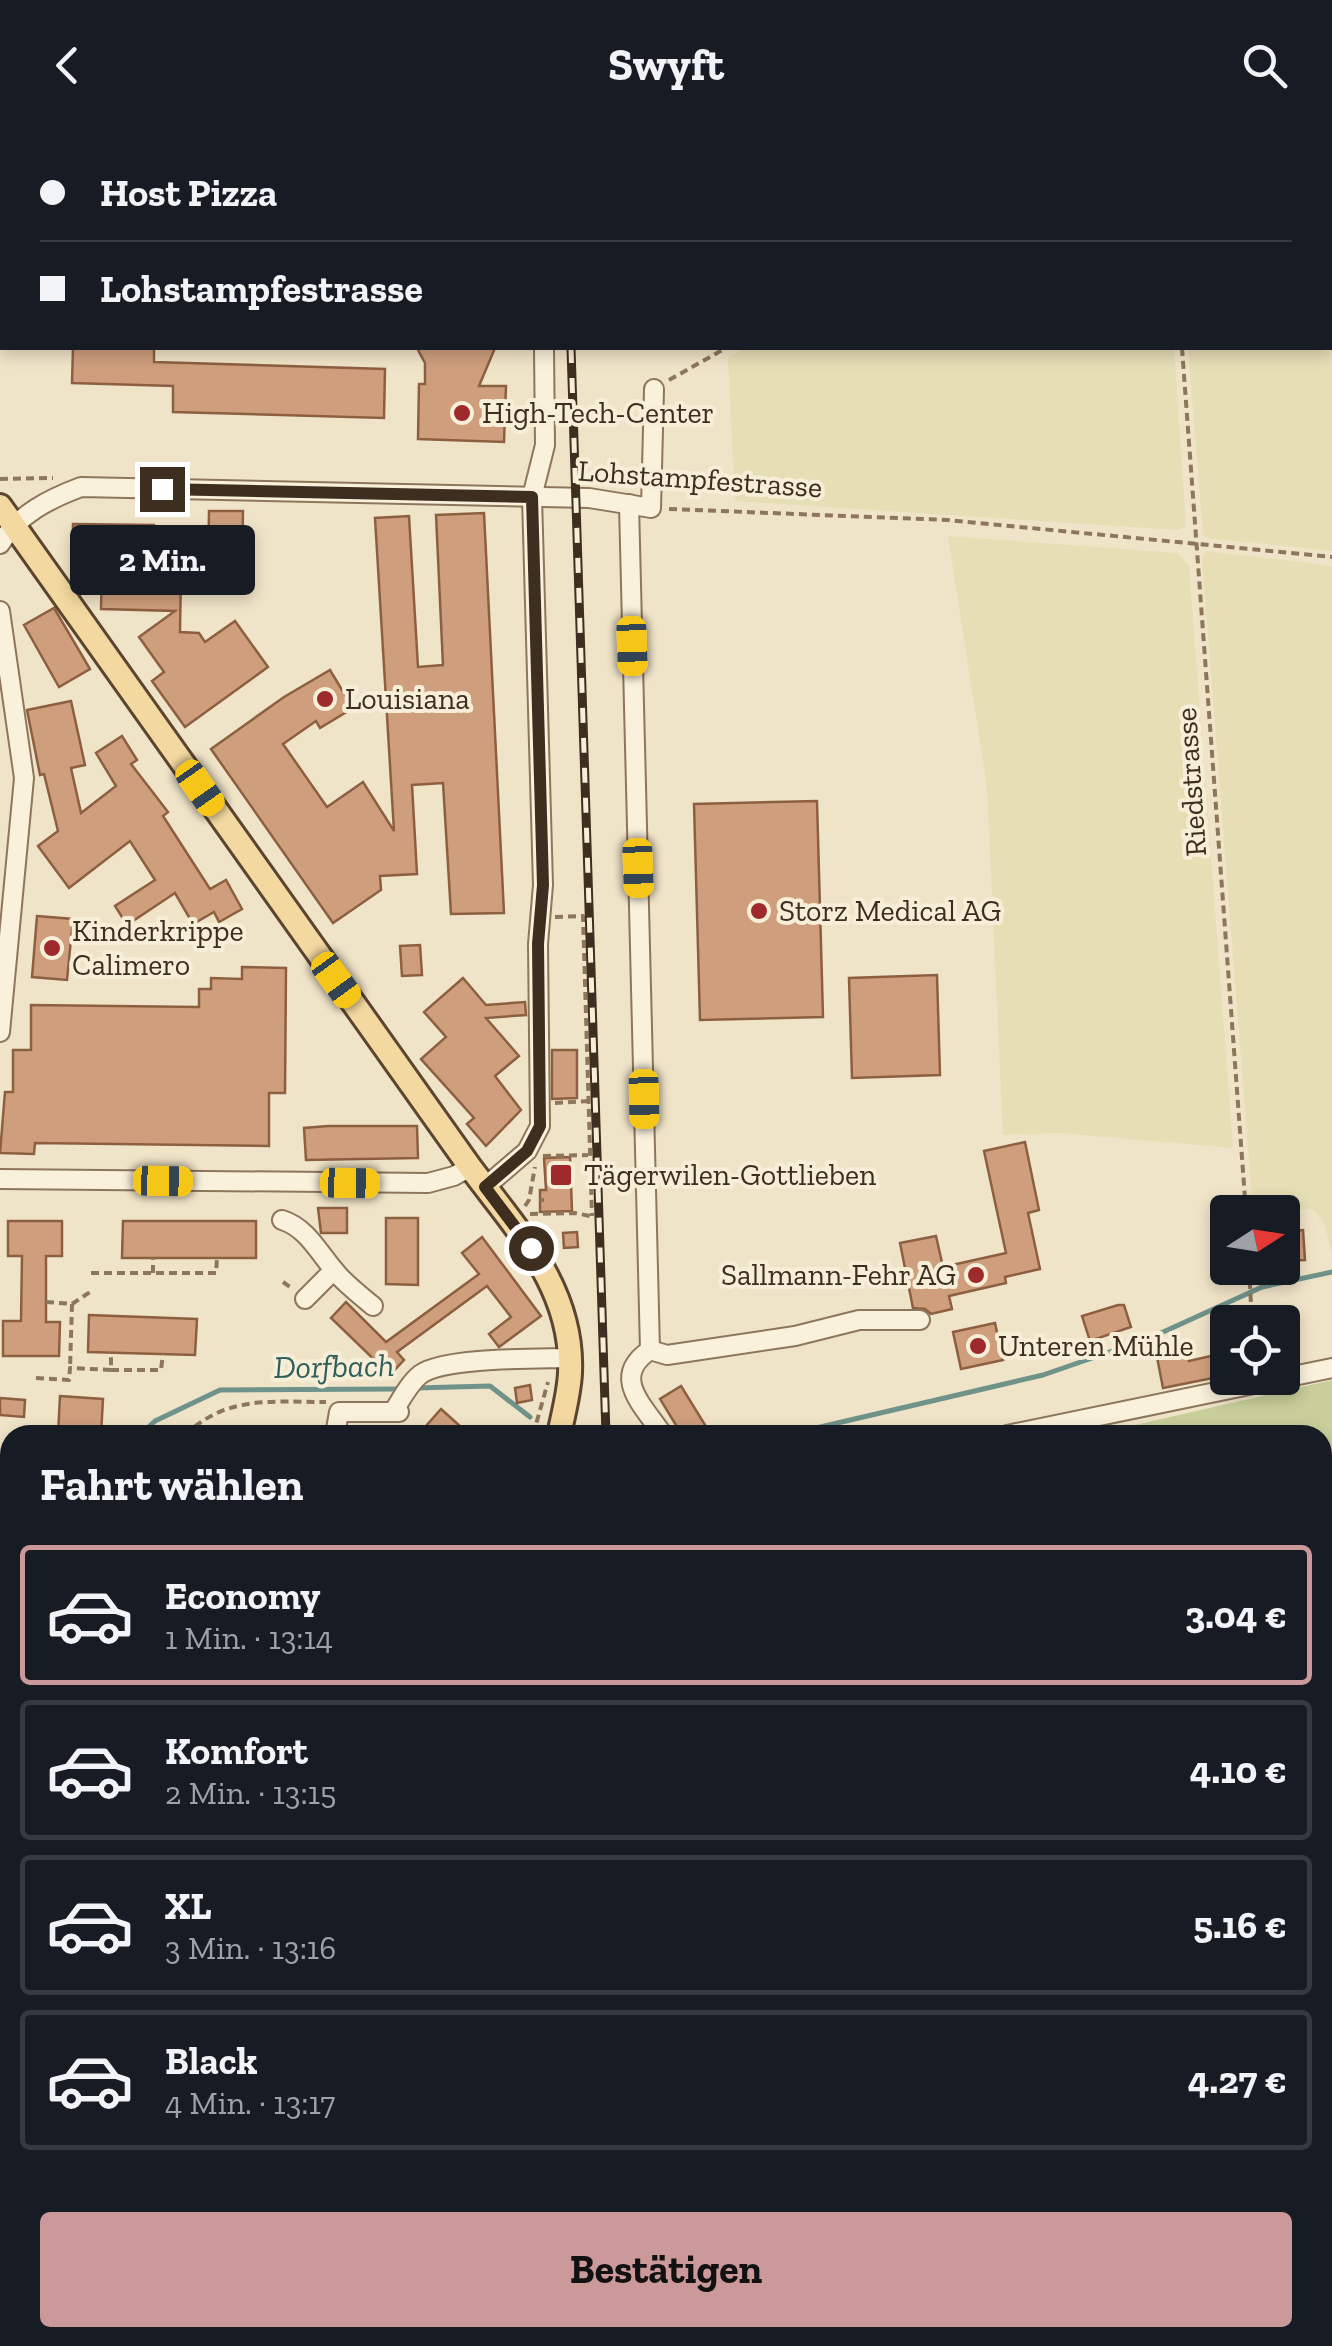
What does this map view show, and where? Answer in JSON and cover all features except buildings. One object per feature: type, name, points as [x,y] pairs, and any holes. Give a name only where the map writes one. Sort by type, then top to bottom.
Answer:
[{"type":"main road","points":[[4,525],[539,1258],[553,1284],[566,1324],[570,1358],[560,1425]]},
{"type":"street","points":[[485,1187],[527,1151],[540,1126],[538,944],[542,866],[532,497],[545,445],[544,350]]},
{"type":"street","points":[[652,508],[654,389]]},
{"type":"street","name":"Lohstampfestrasse","points":[[4,525],[51,498],[81,487],[589,498],[652,508]]},
{"type":"street","points":[[629,504],[650,1350]]},
{"type":"street","points":[[0,611],[24,778],[0,1032]]},
{"type":"street","points":[[0,1179],[428,1183],[470,1167]]},
{"type":"street","points":[[282,1220],[305,1235],[334,1270],[373,1306]]},
{"type":"street","points":[[305,1298],[334,1270]]},
{"type":"street","points":[[650,1350],[667,1355],[795,1336],[859,1320],[920,1320]]},
{"type":"street","points":[[650,1350],[634,1361],[629,1376],[635,1394],[656,1425]]},
{"type":"street","points":[[337,1425],[339,1412],[402,1401],[432,1368],[490,1360],[570,1358]]},
{"type":"street","points":[[1056,1425],[1332,1368]]},
{"type":"path","points":[[654,389],[722,350]]},
{"type":"path","name":"Riedstrasse","points":[[1182,350],[1245,1195]]},
{"type":"path","points":[[0,479],[56,478],[81,487]]},
{"type":"path","name":"Lohstampfestrasse","points":[[652,508],[948,520],[1332,558]]},
{"type":"path","points":[[530,1214],[593,1216],[583,916],[540,917]]},
{"type":"path","points":[[552,1105],[590,1101]]},
{"type":"path","points":[[525,1206],[540,1158],[549,1154],[591,1155]]},
{"type":"path","points":[[153,1258],[153,1272]]},
{"type":"path","points":[[90,1272],[216,1273],[217,1258]]},
{"type":"path","points":[[46,1302],[72,1304],[90,1292]]},
{"type":"path","points":[[36,1378],[69,1380],[72,1304]]},
{"type":"path","points":[[111,1370],[112,1353]]},
{"type":"path","points":[[70,1368],[162,1370],[162,1354]]},
{"type":"path","points":[[202,1425],[224,1408],[262,1402],[332,1402],[339,1412]]},
{"type":"path","points":[[536,1425],[541,1408]]},
{"type":"shaded area","points":[[741,350],[1174,350],[1186,526],[1178,530],[735,501],[728,357]]},
{"type":"shaded area","points":[[1188,350],[1332,350],[1332,551],[1207,538],[1203,534]]},
{"type":"shaded area","points":[[948,536],[1177,553],[1189,566],[1233,1148],[1059,1133],[1003,1135],[987,787]]},
{"type":"shaded area","points":[[1207,551],[1332,566],[1332,1255],[1325,1225],[1313,1209],[1300,1210],[1300,1195],[1252,1195],[1202,557]]},
{"type":"green space","points":[[1332,1380],[1332,1425],[1135,1425],[1266,1395],[1300,1395],[1300,1387]]},
{"type":"waterway","name":"Dorfbach","points":[[829,1425],[1043,1375],[1150,1338],[1262,1287],[1332,1272]]},
{"type":"waterway","name":"Dorfbach","points":[[416,1388],[490,1386],[530,1417]]},
{"type":"waterway","name":"Dorfbach","points":[[151,1425],[220,1390],[400,1389]]},
{"type":"railway","points":[[571,350],[606,1425]]},
{"type":"place","name":"High-Tech-Center","points":[[462,413]]},
{"type":"place","name":"Louisiana","points":[[325,699]]},
{"type":"place","name":"Storz Medical AG","points":[[759,911]]},
{"type":"place","name":"Kinderkrippe Calimero","points":[[52,948]]},
{"type":"place","name":"Tägerwilen-Gottlieben","points":[[561,1175]]},
{"type":"place","name":"Sallmann-Fehr AG","points":[[976,1275]]},
{"type":"place","name":"Unteren Mühle","points":[[978,1346]]},
{"type":"route","points":[[162,489],[532,497],[543,885],[538,944],[540,1126],[527,1151],[485,1187],[531,1248]]}]
